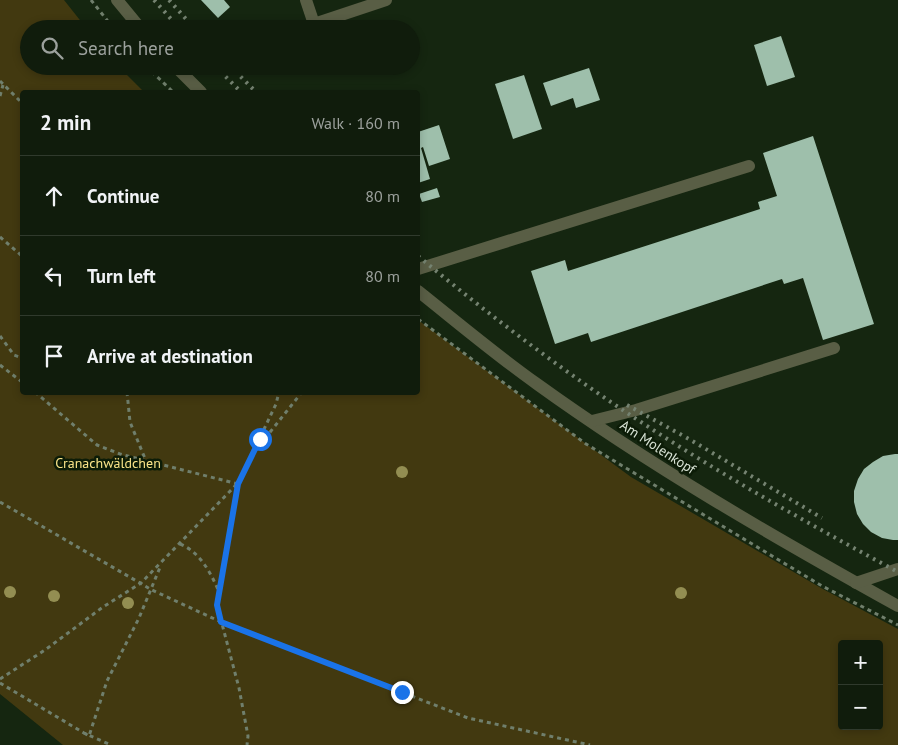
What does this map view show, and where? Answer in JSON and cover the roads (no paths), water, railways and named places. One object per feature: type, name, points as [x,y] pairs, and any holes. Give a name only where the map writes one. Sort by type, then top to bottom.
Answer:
[{"type":"street","points":[[117,0],[134,20]]},
{"type":"street","points":[[306,0],[313,20]]},
{"type":"street","points":[[326,20],[386,0]]},
{"type":"street","points":[[185,75],[199,90]]},
{"type":"street","points":[[420,268],[749,166]]},
{"type":"street","name":"Am Molenkopf","points":[[420,293],[530,379],[636,452],[722,507],[898,606]]},
{"type":"street","points":[[592,421],[636,410],[834,348]]},
{"type":"street","points":[[856,583],[898,569]]},
{"type":"railway","points":[[154,0],[172,20]]},
{"type":"railway","points":[[169,0],[187,20]]},
{"type":"railway","points":[[224,75],[239,90]]},
{"type":"railway","points":[[239,75],[254,90]]},
{"type":"railway","points":[[420,258],[531,345],[638,420],[747,488],[898,572]]},
{"type":"railway","points":[[627,405],[689,439],[822,518]]},
{"type":"park label","name":"Cranachwäldchen","points":[[108,463]]}]
